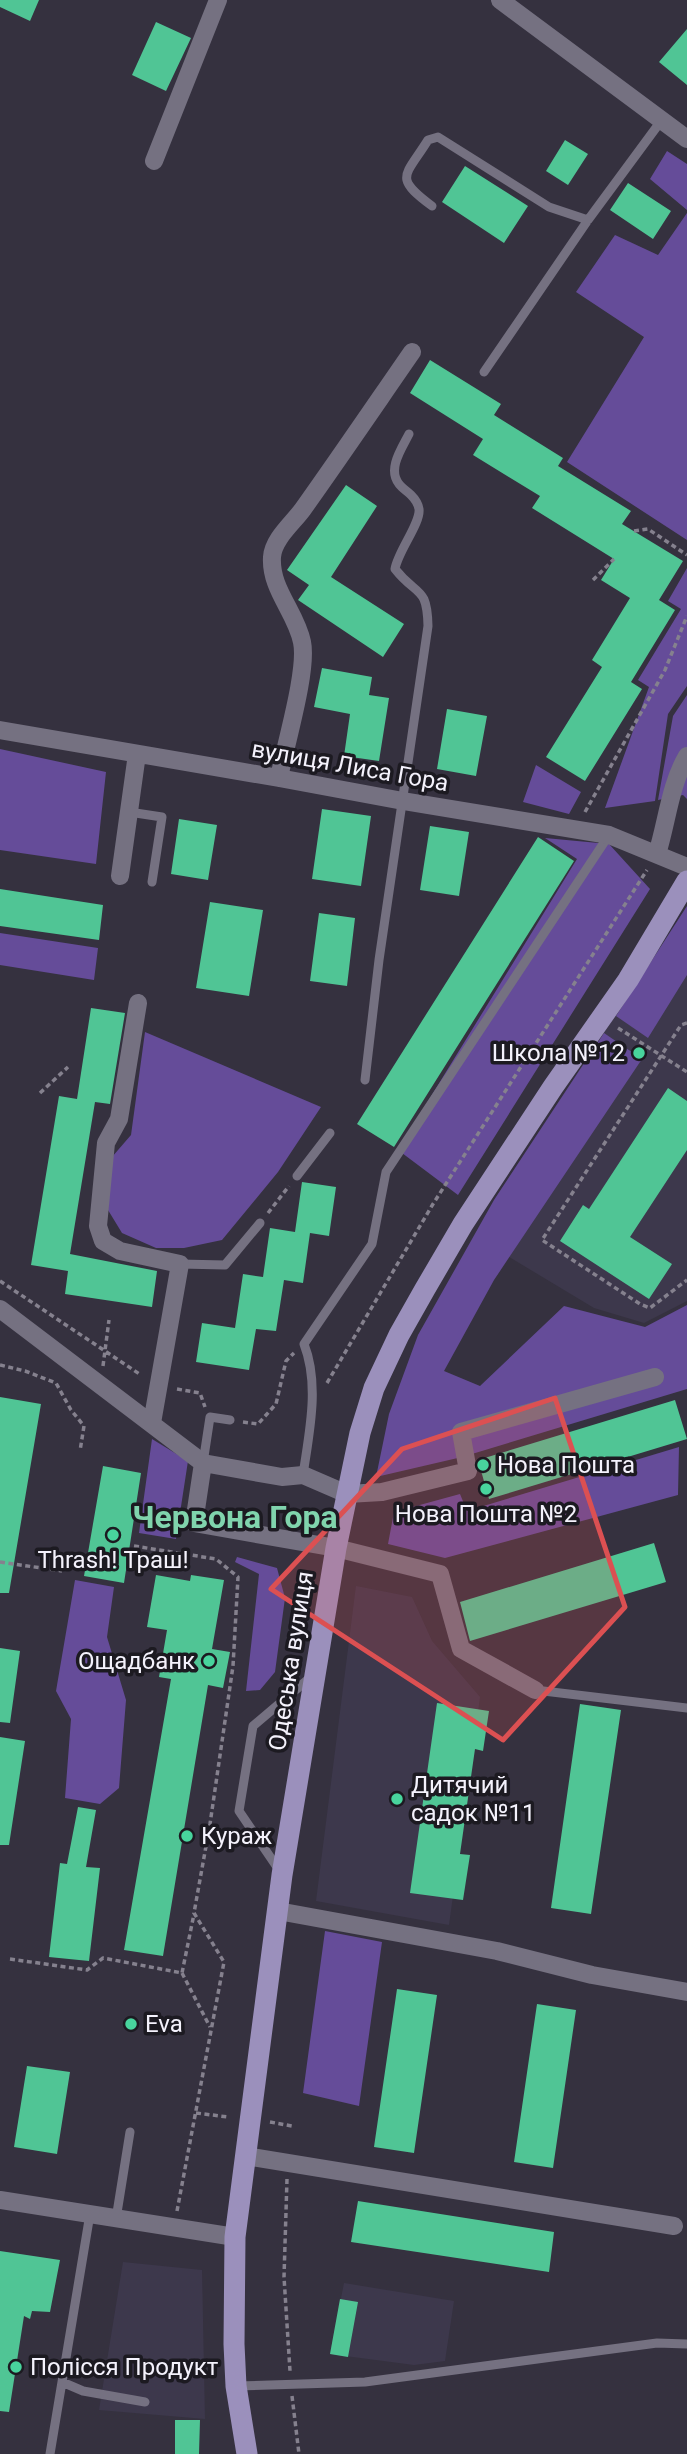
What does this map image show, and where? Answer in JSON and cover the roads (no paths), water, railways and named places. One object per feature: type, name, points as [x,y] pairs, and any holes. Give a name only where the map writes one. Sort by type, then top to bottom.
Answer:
[{"type":"main road","name":"Одеська вулиця","points":[[247,2454],[236,2386],[235,2237],[282,1875],[336,1548],[354,1456],[374,1388],[399,1335],[463,1224],[553,1087],[628,980],[687,881]]},
{"type":"street","points":[[153,161],[218,0]]},
{"type":"street","points":[[500,0],[687,138]]},
{"type":"street","points":[[279,778],[303,665],[302,642],[278,587],[271,556],[279,539],[301,512],[412,352]]},
{"type":"street","name":"вулиця Лиса Гора","points":[[0,730],[403,802],[609,835],[687,867]]},
{"type":"street","points":[[120,876],[137,754]]},
{"type":"street","points":[[657,854],[667,824],[678,771],[687,756]]},
{"type":"street","points":[[138,1003],[119,1119],[106,1143],[98,1226],[103,1241],[120,1251],[180,1264],[152,1423]]},
{"type":"street","points":[[0,1309],[203,1463],[282,1477],[303,1475],[347,1494],[382,1492],[468,1472],[461,1432],[654,1377]]},
{"type":"street","points":[[203,1463],[194,1523],[336,1548],[440,1574],[461,1649],[535,1690]]},
{"type":"street","points":[[278,1910],[497,1951],[592,1975],[687,1992]]},
{"type":"street","points":[[245,2156],[674,2226]]},
{"type":"street","points":[[0,2200],[235,2237]]},
{"type":"lane","points":[[484,372],[588,220],[661,121]]},
{"type":"lane","points":[[432,206],[412,191],[406,182],[406,174],[428,140],[438,137],[549,207],[588,220]]},
{"type":"lane","points":[[365,1080],[379,960],[428,626],[428,604],[422,594],[395,569],[396,558],[419,516],[416,500],[398,484],[395,474],[394,465],[409,433]]},
{"type":"lane","points":[[128,812],[162,817],[152,882]]},
{"type":"lane","points":[[303,1475],[312,1409],[310,1360],[303,1344],[372,1244],[386,1172],[609,835]]},
{"type":"lane","points":[[297,1176],[330,1133]]},
{"type":"lane","points":[[180,1264],[225,1265],[260,1223]]},
{"type":"lane","points":[[203,1463],[210,1417],[230,1420]]},
{"type":"lane","points":[[282,1875],[239,1811],[253,1726],[316,1673]]},
{"type":"lane","points":[[535,1690],[687,1708]]},
{"type":"lane","points":[[116,2219],[130,2132]]},
{"type":"lane","points":[[50,2454],[90,2214]]},
{"type":"lane","points":[[236,2386],[365,2382],[657,2343],[687,2344]]},
{"type":"lane","points":[[62,2382],[83,2391],[145,2402]]},
{"type":"place","name":"Школа №12","points":[[639,1053]]},
{"type":"place","name":"Нова Пошта","points":[[483,1465]]},
{"type":"place","name":"Нова Пошта №2","points":[[486,1489]]},
{"type":"place","name":"Thrash! Траш!","points":[[113,1535]]},
{"type":"place","name":"Ощадбанк","points":[[209,1661]]},
{"type":"place","name":"Дитячий садок №11","points":[[397,1799]]},
{"type":"place","name":"Кураж","points":[[187,1836]]},
{"type":"place","name":"Eva","points":[[131,2024]]},
{"type":"place","name":"Полісся Продукт","points":[[16,2367]]},
{"type":"district","name":"Червона Гора","points":[[235,1517]]}]
